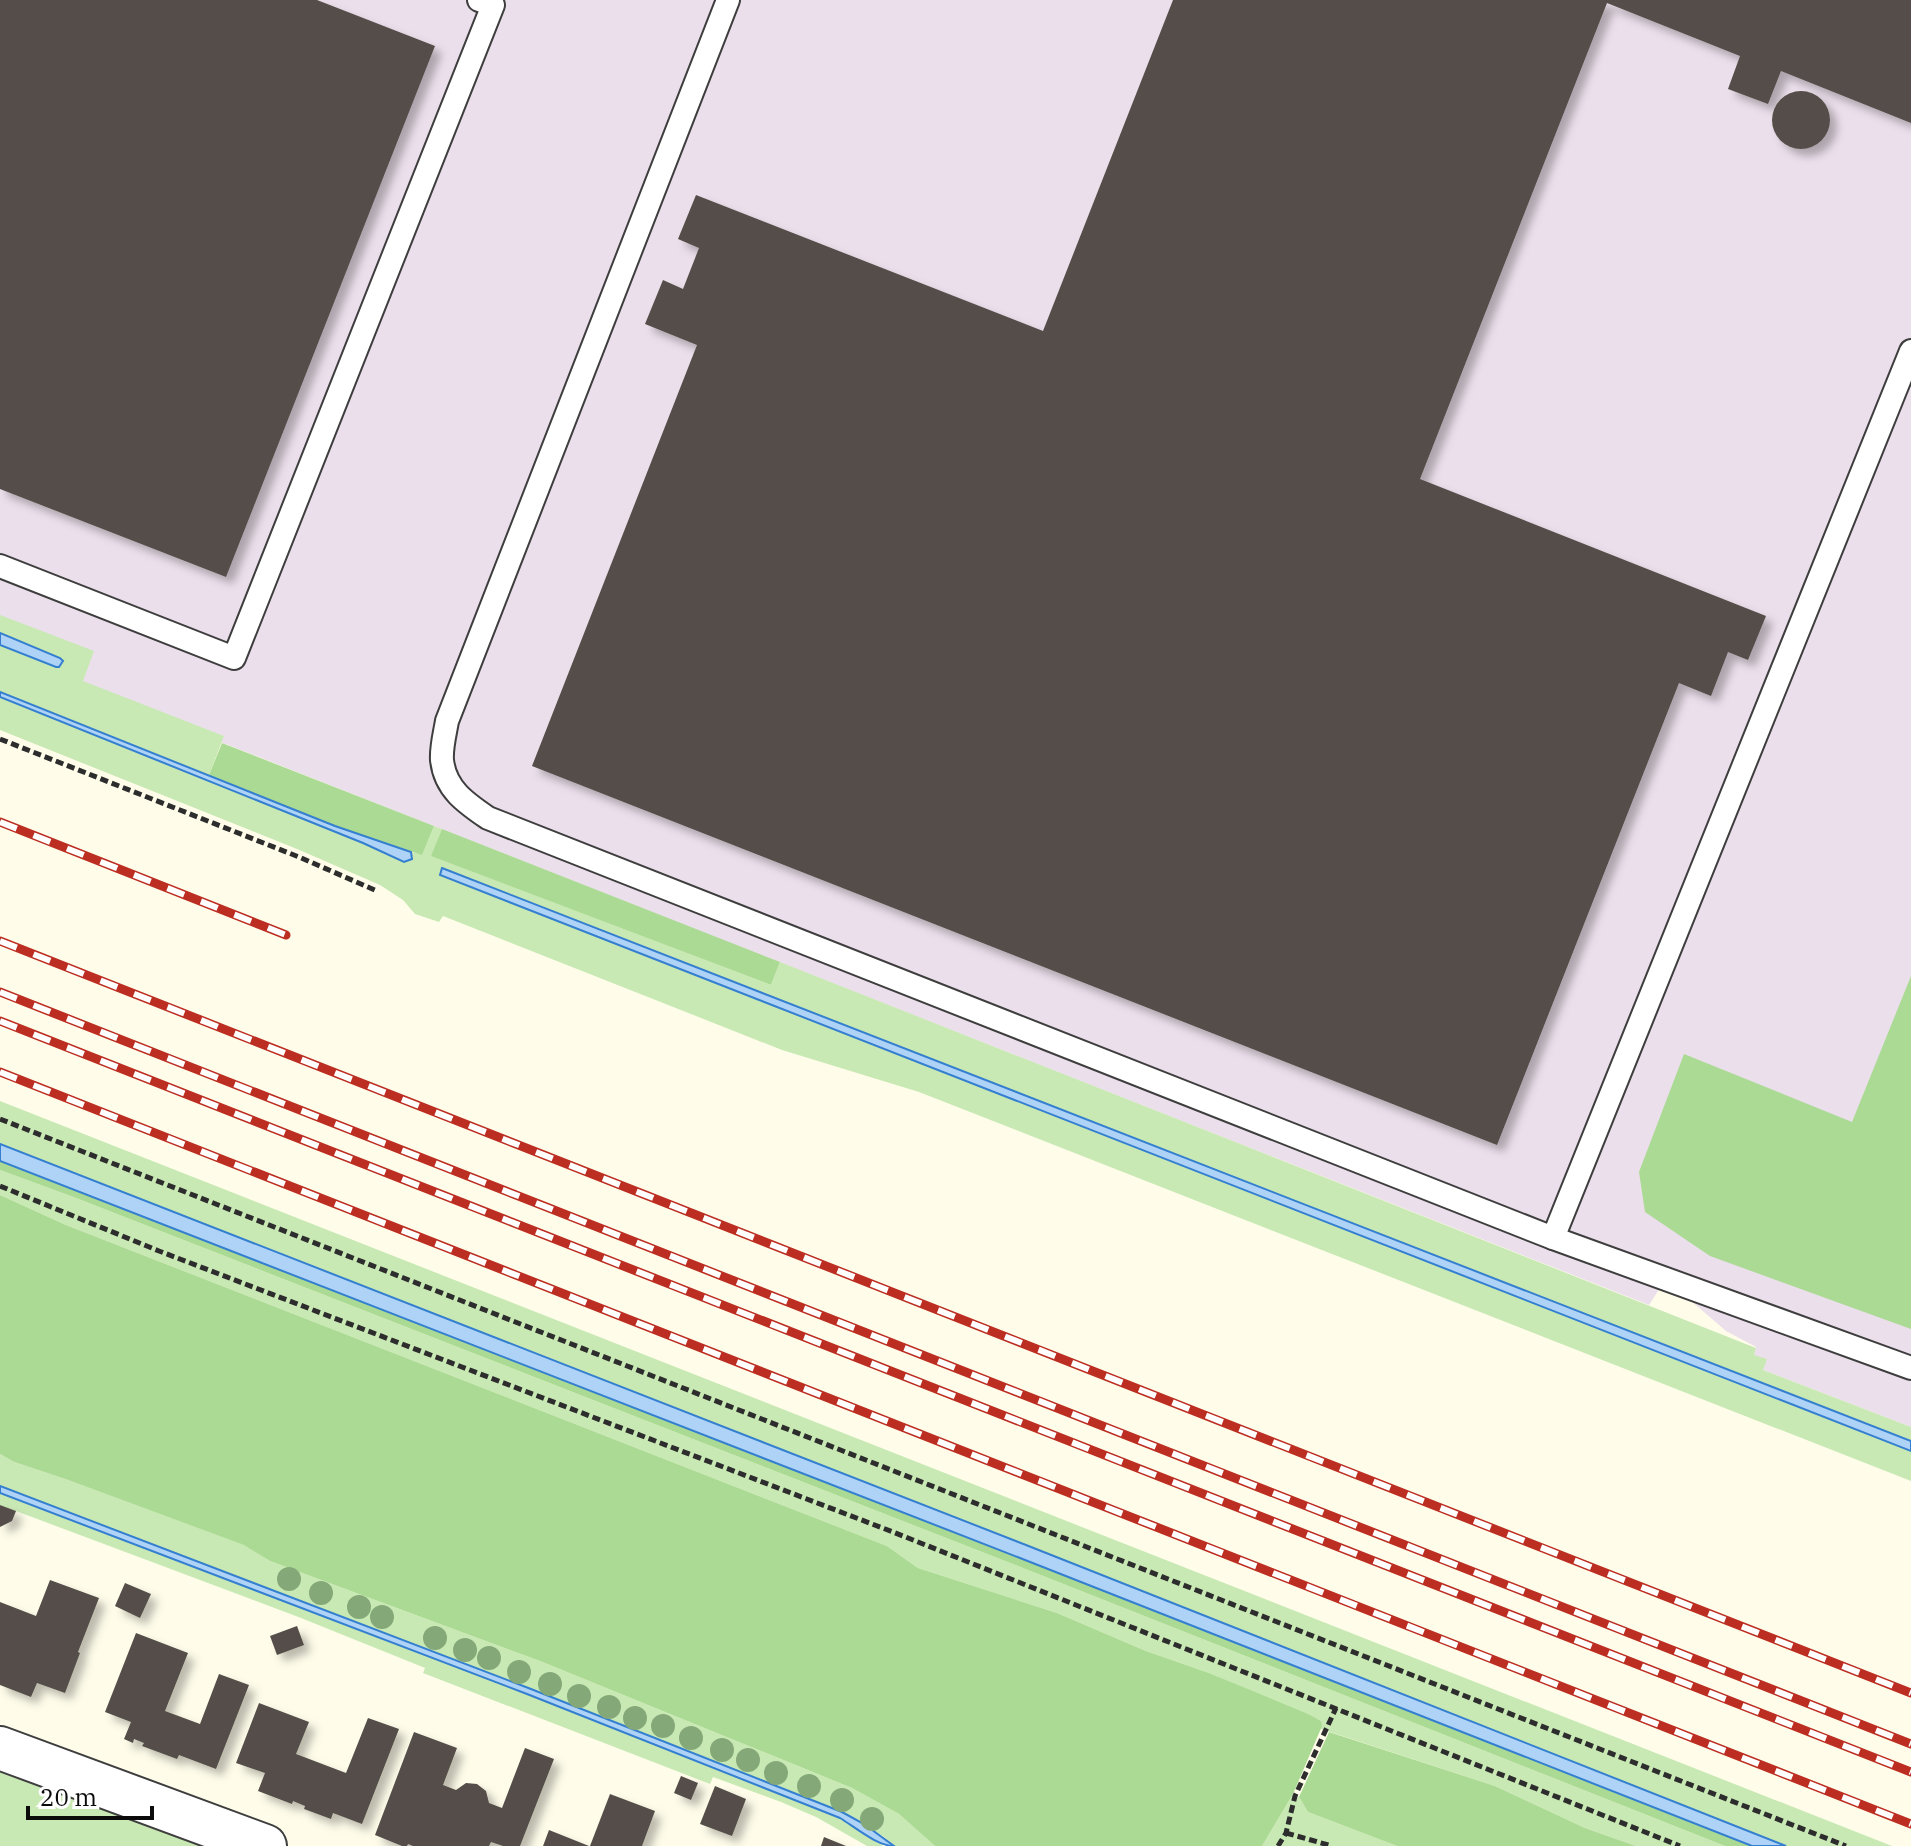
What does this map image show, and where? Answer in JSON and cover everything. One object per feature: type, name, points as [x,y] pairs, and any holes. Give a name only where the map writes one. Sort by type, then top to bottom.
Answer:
[{"type":"street","points":[[0,1748],[265,1846]]},
{"type":"lane","points":[[0,566],[234,658],[493,5],[479,0]]},
{"type":"lane","points":[[728,0],[447,721],[442,759],[451,788],[488,818],[1553,1238],[1911,1368]]},
{"type":"lane","points":[[1553,1238],[1911,351]]},
{"type":"path","points":[[0,739],[377,891]]},
{"type":"path","points":[[0,1119],[1846,1846]]},
{"type":"path","points":[[0,1186],[159,1251],[893,1532],[1680,1846]]},
{"type":"path","points":[[1278,1846],[1286,1833],[1295,1796],[1336,1708]]},
{"type":"path","points":[[1286,1833],[1332,1846]]},
{"type":"shaded area","points":[[0,0],[1911,0],[1911,1427],[1763,1370],[1754,1355],[1756,1347],[1726,1331],[1690,1300],[1660,1288],[1649,1305],[0,655]]},
{"type":"green space","points":[[0,615],[94,651],[83,681],[224,736],[209,775],[0,692]]},
{"type":"green space","points":[[0,697],[404,862],[412,859],[411,852],[422,854],[434,826],[442,829],[432,856],[771,985],[780,962],[1756,1348],[1754,1355],[1767,1359],[1763,1370],[1911,1427],[1911,1441],[443,868],[440,874],[1911,1451],[1911,1481],[919,1092],[782,1050],[443,916],[439,922],[415,914],[403,900],[380,885],[0,730]]},
{"type":"green space","points":[[222,743],[434,826],[422,855],[335,826],[209,775]]},
{"type":"green space","points":[[442,829],[780,962],[771,985],[431,856]]},
{"type":"green space","points":[[1911,976],[1911,1329],[1710,1256],[1645,1212],[1639,1172],[1684,1054],[1852,1122]]},
{"type":"green space","points":[[0,1101],[1892,1846],[1786,1846],[0,1144]]},
{"type":"green space","points":[[0,1161],[1752,1846],[1725,1846],[1023,1568],[0,1170]]},
{"type":"green space","points":[[0,1170],[1023,1568],[1725,1846],[1636,1846],[1585,1828],[1495,1786],[1321,1729],[1321,1721],[1209,1673],[1146,1651],[1057,1613],[918,1568],[887,1546],[66,1225],[0,1195]]},
{"type":"green space","points":[[0,1195],[66,1225],[887,1546],[918,1568],[1057,1613],[1308,1714],[1321,1721],[1322,1726],[1293,1794],[1262,1846],[935,1846],[899,1814],[852,1788],[540,1661],[270,1561],[244,1545],[14,1462],[0,1454]]},
{"type":"green space","points":[[0,1454],[14,1462],[245,1545],[270,1561],[540,1661],[852,1788],[899,1814],[935,1846],[894,1846],[842,1812],[531,1689],[0,1486]]},
{"type":"green space","points":[[0,1493],[527,1694],[840,1818],[883,1846],[867,1846],[816,1817],[781,1802],[713,1777],[710,1784],[423,1673],[425,1668],[301,1618],[0,1505]]},
{"type":"green space","points":[[1329,1732],[1495,1786],[1585,1828],[1636,1846],[1397,1846],[1308,1812],[1299,1797]]},
{"type":"green space","points":[[0,1769],[201,1846],[0,1846]]},
{"type":"green space","points":[[1293,1794],[1299,1797],[1308,1812],[1397,1846],[1262,1846]]},
{"type":"water","points":[[0,633],[63,661],[56,667],[0,645]]},
{"type":"water","points":[[0,692],[335,826],[411,852],[412,859],[404,862],[0,697]]},
{"type":"water","points":[[442,868],[1911,1441],[1911,1451],[440,875]]},
{"type":"water","points":[[0,1144],[1786,1846],[1752,1846],[0,1161]]},
{"type":"water","points":[[0,1486],[531,1689],[842,1812],[894,1846],[873,1840],[840,1818],[527,1694],[0,1493]]},
{"type":"building","points":[[0,0],[317,0],[435,46],[226,577],[0,489]]},
{"type":"building","points":[[1173,0],[1911,0],[1911,123],[1781,71],[1768,104],[1728,89],[1740,56],[1607,3],[1420,479],[1766,616],[1748,660],[1728,652],[1711,696],[1679,683],[1497,1145],[532,766],[697,345],[645,324],[663,280],[683,289],[699,248],[678,239],[696,195],[1043,331]]},
{"type":"building","points":[[1801,91],[1812,93],[1821,100],[1828,109],[1828,131],[1821,140],[1812,147],[1801,149],[1790,147],[1781,140],[1774,131],[1772,120],[1774,109],[1781,100],[1790,93]]},
{"type":"building","points":[[0,1505],[16,1511],[12,1521],[0,1527]]},
{"type":"building","points":[[50,1580],[99,1598],[65,1693],[37,1683],[31,1697],[0,1685],[0,1602],[36,1616]]},
{"type":"building","points":[[125,1583],[151,1594],[140,1618],[115,1606]]},
{"type":"building","points":[[297,1626],[304,1645],[277,1655],[270,1636]]},
{"type":"building","points":[[136,1633],[188,1653],[165,1711],[200,1724],[219,1674],[249,1685],[216,1769],[179,1755],[177,1759],[142,1746],[144,1743],[134,1739],[133,1743],[124,1739],[131,1722],[105,1712]]},
{"type":"building","points":[[259,1703],[309,1722],[296,1754],[346,1773],[368,1718],[399,1729],[362,1824],[333,1813],[331,1819],[304,1809],[305,1806],[293,1801],[292,1804],[258,1791],[265,1773],[236,1763]]},
{"type":"building","points":[[414,1732],[457,1748],[443,1785],[456,1790],[466,1783],[477,1784],[486,1791],[489,1803],[502,1808],[525,1748],[554,1759],[520,1846],[491,1842],[489,1846],[402,1846],[375,1835]]},
{"type":"building","points":[[681,1776],[698,1783],[691,1800],[674,1793]]},
{"type":"building","points":[[715,1786],[746,1799],[732,1836],[700,1824]]},
{"type":"building","points":[[610,1794],[655,1811],[642,1846],[590,1846]]},
{"type":"building","points":[[549,1830],[589,1846],[543,1846]]},
{"type":"building","points":[[824,1837],[846,1846],[821,1846]]},
{"type":"railway","points":[[0,822],[286,935]]},
{"type":"railway","points":[[0,941],[1911,1693]]},
{"type":"railway","points":[[0,992],[1911,1744]]},
{"type":"railway","points":[[0,1021],[1911,1772]]},
{"type":"railway","points":[[0,1072],[1911,1824]]}]
